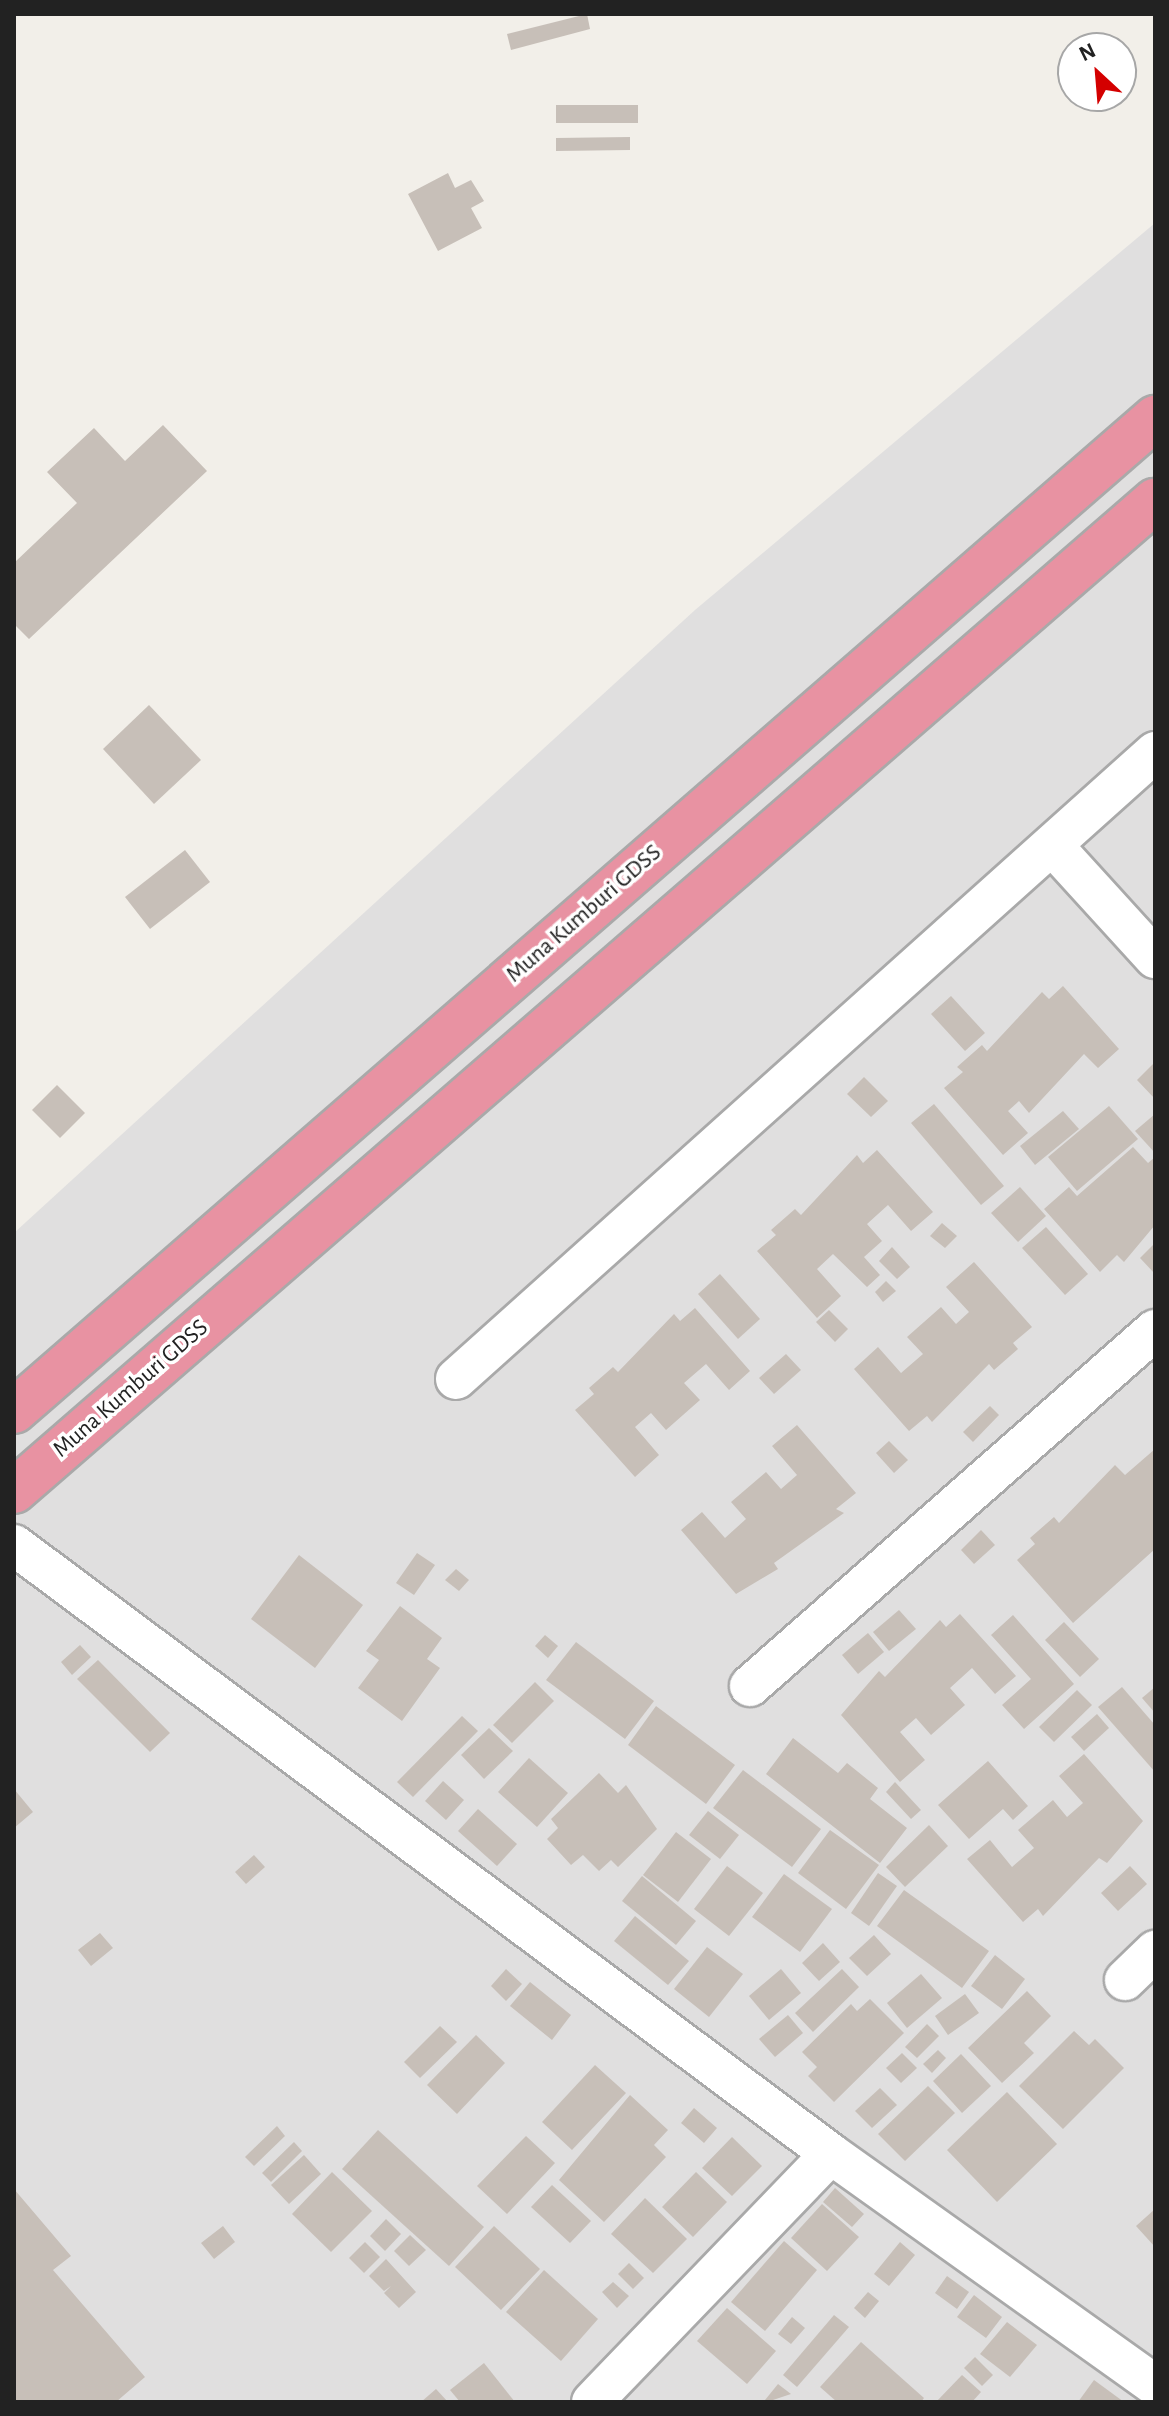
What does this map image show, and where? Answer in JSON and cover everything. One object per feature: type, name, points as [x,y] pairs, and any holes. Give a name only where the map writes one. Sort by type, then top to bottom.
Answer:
[{"type":"highway","name":"Muna Kumburi GDSS","points":[[14,1411],[1155,418]]},
{"type":"highway","name":"Muna Kumburi GDSS","points":[[14,1491],[1155,501]]},
{"type":"street","points":[[456,1379],[1155,752]]},
{"type":"street","points":[[1052,845],[1155,958]]},
{"type":"street","points":[[750,1686],[1155,1330]]},
{"type":"street","points":[[14,1545],[831,2154],[1155,2385]]},
{"type":"street","points":[[1125,1980],[1155,1951]]},
{"type":"street","points":[[592,2402],[831,2154]]},
{"type":"shaded area","points":[[1155,223],[1155,2402],[14,2402],[14,1233],[695,610]]},
{"type":"building","points":[[587,14],[590,29],[511,50],[507,34]]},
{"type":"building","points":[[556,105],[638,105],[638,123],[556,123]]},
{"type":"building","points":[[630,137],[630,150],[556,151],[556,138]]},
{"type":"building","points":[[448,173],[455,188],[471,180],[484,201],[471,208],[482,228],[438,251],[408,194]]},
{"type":"building","points":[[163,425],[207,471],[29,639],[14,624],[14,563],[77,503],[47,472],[94,428],[125,461]]},
{"type":"building","points":[[149,705],[201,760],[154,804],[103,749]]},
{"type":"building","points":[[185,850],[210,882],[150,929],[125,897]]},
{"type":"building","points":[[1063,986],[1119,1049],[1098,1068],[1084,1054],[1029,1113],[1019,1101],[1008,1111],[1028,1133],[1003,1155],[944,1088],[963,1072],[957,1067],[982,1045],[987,1051],[1042,992],[1049,999]]},
{"type":"building","points":[[951,996],[985,1033],[965,1051],[931,1014]]},
{"type":"building","points":[[1155,1062],[1155,1099],[1137,1080]]},
{"type":"building","points":[[864,1077],[888,1101],[871,1117],[847,1094]]},
{"type":"building","points":[[57,1085],[85,1113],[60,1138],[32,1110]]},
{"type":"building","points":[[934,1104],[1004,1186],[981,1205],[911,1123]]},
{"type":"building","points":[[1109,1106],[1138,1139],[1077,1191],[1048,1157]]},
{"type":"building","points":[[1063,1111],[1079,1129],[1035,1165],[1020,1146]]},
{"type":"building","points":[[1155,1114],[1155,1153],[1135,1131]]},
{"type":"building","points":[[1133,1147],[1148,1163],[1155,1157],[1155,1225],[1124,1262],[1117,1255],[1100,1272],[1044,1209],[1069,1187],[1077,1196]]},
{"type":"building","points":[[877,1150],[933,1212],[911,1231],[888,1205],[867,1224],[882,1241],[864,1257],[880,1275],[867,1287],[833,1254],[817,1269],[841,1296],[817,1318],[757,1251],[776,1235],[771,1230],[795,1209],[801,1215],[857,1155],[863,1163]]},
{"type":"building","points":[[1020,1187],[1046,1216],[1018,1242],[991,1213]]},
{"type":"building","points":[[942,1223],[957,1236],[945,1248],[930,1236]]},
{"type":"building","points":[[1046,1227],[1088,1274],[1065,1295],[1022,1248]]},
{"type":"building","points":[[1155,1243],[1155,1274],[1140,1258]]},
{"type":"building","points":[[892,1247],[910,1267],[897,1279],[879,1261]]},
{"type":"building","points":[[974,1262],[1032,1327],[1013,1343],[1018,1349],[994,1370],[989,1364],[932,1422],[927,1416],[909,1431],[854,1369],[878,1347],[901,1373],[923,1354],[907,1337],[941,1307],[956,1324],[969,1312],[946,1287]]},
{"type":"building","points":[[720,1274],[760,1319],[738,1339],[698,1294]]},
{"type":"building","points":[[886,1281],[896,1291],[883,1302],[875,1292]]},
{"type":"building","points":[[695,1308],[750,1371],[729,1390],[706,1364],[684,1383],[700,1400],[666,1430],[651,1413],[635,1427],[659,1455],[635,1477],[575,1410],[594,1394],[589,1388],[613,1367],[618,1372],[674,1314],[680,1321]]},
{"type":"building","points":[[829,1310],[848,1329],[835,1342],[816,1322]]},
{"type":"building","points":[[786,1354],[801,1370],[774,1394],[759,1378]]},
{"type":"building","points":[[990,1406],[999,1415],[973,1442],[963,1432]]},
{"type":"building","points":[[797,1425],[856,1493],[836,1509],[844,1513],[774,1563],[778,1569],[736,1594],[681,1530],[702,1512],[725,1538],[746,1519],[731,1502],[766,1472],[781,1489],[797,1475],[772,1446]]},
{"type":"building","points":[[889,1441],[908,1460],[894,1473],[876,1453]]},
{"type":"building","points":[[1155,1449],[1155,1549],[1073,1623],[1017,1560],[1035,1544],[1030,1538],[1054,1517],[1059,1523],[1115,1465],[1125,1475]]},
{"type":"building","points":[[981,1530],[995,1545],[974,1564],[961,1550]]},
{"type":"building","points":[[417,1553],[435,1565],[414,1595],[396,1583]]},
{"type":"building","points":[[299,1555],[363,1605],[315,1668],[251,1619]]},
{"type":"building","points":[[456,1569],[469,1580],[459,1591],[445,1580]]},
{"type":"building","points":[[400,1606],[442,1638],[427,1659],[440,1668],[402,1721],[358,1688],[379,1660],[366,1651]]},
{"type":"building","points":[[899,1610],[916,1629],[889,1651],[873,1632]]},
{"type":"building","points":[[960,1614],[1016,1676],[995,1694],[972,1668],[950,1688],[965,1705],[931,1735],[916,1718],[900,1732],[925,1760],[900,1782],[841,1715],[879,1671],[885,1677],[940,1620],[946,1627]]},
{"type":"building","points":[[1013,1615],[1074,1684],[1024,1729],[1002,1705],[1031,1679],[991,1635]]},
{"type":"building","points":[[1064,1622],[1099,1659],[1080,1677],[1045,1640]]},
{"type":"building","points":[[868,1633],[884,1652],[858,1674],[842,1655]]},
{"type":"building","points":[[545,1635],[558,1646],[548,1658],[535,1646]]},
{"type":"building","points":[[576,1642],[654,1701],[625,1739],[546,1680]]},
{"type":"building","points":[[80,1645],[91,1657],[72,1675],[61,1662]]},
{"type":"building","points":[[98,1660],[170,1733],[150,1752],[77,1679]]},
{"type":"building","points":[[535,1682],[554,1701],[512,1743],[493,1725]]},
{"type":"building","points":[[1122,1687],[1155,1725],[1155,1772],[1098,1707]]},
{"type":"building","points":[[1155,1687],[1155,1713],[1142,1698]]},
{"type":"building","points":[[1077,1690],[1092,1705],[1054,1742],[1039,1727]]},
{"type":"building","points":[[656,1706],[735,1765],[706,1804],[628,1745]]},
{"type":"building","points":[[1097,1714],[1109,1728],[1084,1751],[1071,1737]]},
{"type":"building","points":[[462,1716],[478,1731],[413,1797],[397,1782]]},
{"type":"building","points":[[489,1728],[513,1751],[484,1779],[461,1755]]},
{"type":"building","points":[[793,1738],[838,1773],[847,1763],[878,1788],[870,1799],[907,1828],[880,1863],[766,1774]]},
{"type":"building","points":[[1084,1754],[1143,1821],[1107,1863],[1099,1858],[1043,1916],[1038,1909],[1023,1922],[967,1859],[990,1840],[1012,1867],[1034,1848],[1018,1830],[1053,1800],[1067,1817],[1083,1803],[1059,1776]]},
{"type":"building","points":[[529,1758],[568,1793],[537,1827],[498,1792]]},
{"type":"building","points":[[988,1761],[1028,1806],[1013,1820],[1003,1809],[969,1839],[938,1805]]},
{"type":"building","points":[[743,1770],[821,1829],[792,1867],[713,1808]]},
{"type":"building","points":[[599,1773],[618,1793],[626,1785],[657,1829],[618,1867],[611,1860],[599,1871],[583,1855],[571,1865],[547,1839],[558,1828],[551,1819]]},
{"type":"building","points":[[443,1781],[464,1800],[446,1820],[425,1801]]},
{"type":"building","points":[[895,1782],[921,1810],[911,1819],[886,1792]]},
{"type":"building","points":[[14,1789],[33,1812],[14,1828]]},
{"type":"building","points":[[478,1809],[517,1844],[497,1866],[458,1831]]},
{"type":"building","points":[[708,1811],[739,1835],[720,1859],[689,1835]]},
{"type":"building","points":[[929,1825],[948,1846],[905,1887],[886,1867]]},
{"type":"building","points":[[830,1830],[879,1865],[846,1909],[798,1873]]},
{"type":"building","points":[[676,1832],[711,1859],[678,1902],[643,1875]]},
{"type":"building","points":[[254,1855],[265,1867],[246,1884],[235,1872]]},
{"type":"building","points":[[727,1866],[763,1893],[729,1936],[694,1909]]},
{"type":"building","points":[[1130,1866],[1147,1884],[1118,1911],[1101,1893]]},
{"type":"building","points":[[878,1873],[897,1886],[869,1926],[851,1913]]},
{"type":"building","points":[[784,1874],[832,1909],[800,1952],[752,1917]]},
{"type":"building","points":[[642,1876],[696,1921],[676,1945],[622,1901]]},
{"type":"building","points":[[904,1890],[989,1951],[962,1988],[877,1926]]},
{"type":"building","points":[[635,1916],[689,1961],[668,1985],[614,1941]]},
{"type":"building","points":[[100,1933],[113,1948],[91,1966],[78,1950]]},
{"type":"building","points":[[874,1935],[891,1954],[867,1976],[849,1958]]},
{"type":"building","points":[[823,1943],[840,1962],[819,1981],[802,1963]]},
{"type":"building","points":[[707,1947],[743,1974],[709,2017],[674,1989]]},
{"type":"building","points":[[995,1955],[1025,1979],[1002,2009],[971,1986]]},
{"type":"building","points":[[506,1969],[522,1984],[506,2001],[491,1986]]},
{"type":"building","points":[[781,1969],[801,1993],[769,2020],[749,1996]]},
{"type":"building","points":[[842,1969],[859,1987],[813,2032],[795,2013]]},
{"type":"building","points":[[921,1974],[942,1998],[907,2028],[887,2003]]},
{"type":"building","points":[[530,1982],[571,2015],[552,2040],[510,2006]]},
{"type":"building","points":[[1027,1991],[1051,2016],[1024,2043],[1034,2053],[1002,2083],[968,2048]]},
{"type":"building","points":[[965,1994],[979,2013],[948,2035],[935,2016]]},
{"type":"building","points":[[870,1999],[904,2033],[834,2102],[808,2076],[817,2067],[802,2052],[851,2004],[857,2011]]},
{"type":"building","points":[[788,2015],[803,2033],[775,2057],[759,2039]]},
{"type":"building","points":[[927,2024],[939,2036],[917,2058],[905,2047]]},
{"type":"building","points":[[440,2026],[457,2042],[420,2078],[404,2062]]},
{"type":"building","points":[[1074,2031],[1089,2045],[1095,2039],[1124,2068],[1063,2129],[1019,2086]]},
{"type":"building","points":[[476,2035],[505,2063],[457,2114],[427,2085]]},
{"type":"building","points":[[938,2050],[946,2058],[932,2073],[923,2064]]},
{"type":"building","points":[[902,2053],[917,2068],[901,2083],[886,2068]]},
{"type":"building","points":[[961,2054],[991,2086],[962,2113],[933,2081]]},
{"type":"building","points":[[595,2065],[626,2093],[572,2150],[542,2122]]},
{"type":"building","points":[[928,2086],[955,2113],[905,2161],[878,2134]]},
{"type":"building","points":[[880,2088],[897,2105],[872,2128],[855,2111]]},
{"type":"building","points":[[1007,2092],[1057,2144],[997,2202],[947,2150]]},
{"type":"building","points":[[630,2095],[668,2130],[654,2145],[666,2157],[604,2222],[559,2180]]},
{"type":"building","points":[[694,2108],[717,2128],[704,2143],[681,2123]]},
{"type":"building","points":[[277,2126],[285,2136],[254,2166],[245,2157]]},
{"type":"building","points":[[378,2130],[484,2227],[449,2266],[342,2169]]},
{"type":"building","points":[[526,2136],[555,2163],[507,2214],[477,2186]]},
{"type":"building","points":[[732,2137],[762,2166],[732,2196],[702,2168]]},
{"type":"building","points":[[294,2142],[302,2151],[271,2182],[262,2173]]},
{"type":"building","points":[[304,2155],[321,2174],[289,2204],[271,2185]]},
{"type":"building","points":[[332,2172],[372,2211],[331,2252],[292,2214]]},
{"type":"building","points":[[696,2172],[727,2202],[693,2237],[662,2207]]},
{"type":"building","points":[[552,2185],[591,2221],[570,2243],[531,2207]]},
{"type":"building","points":[[835,2188],[864,2214],[852,2227],[823,2202]]},
{"type":"building","points":[[14,2189],[71,2256],[53,2270],[145,2377],[116,2402],[14,2402]]},
{"type":"building","points":[[645,2198],[687,2239],[653,2273],[611,2234]]},
{"type":"building","points":[[822,2204],[859,2237],[827,2271],[791,2238]]},
{"type":"building","points":[[1155,2209],[1155,2247],[1136,2226]]},
{"type":"building","points":[[386,2219],[401,2234],[385,2251],[370,2236]]},
{"type":"building","points":[[223,2226],[235,2242],[214,2259],[201,2243]]},
{"type":"building","points":[[494,2226],[540,2269],[501,2310],[455,2267]]},
{"type":"building","points":[[410,2235],[426,2250],[409,2266],[394,2251]]},
{"type":"building","points":[[784,2241],[817,2270],[765,2331],[731,2302]]},
{"type":"building","points":[[365,2242],[380,2257],[364,2273],[349,2258]]},
{"type":"building","points":[[900,2242],[915,2255],[889,2286],[874,2274]]},
{"type":"building","points":[[386,2259],[416,2292],[399,2308],[384,2293],[391,2286],[384,2291],[369,2276]]},
{"type":"building","points":[[629,2263],[644,2278],[633,2289],[618,2274]]},
{"type":"building","points":[[544,2270],[598,2319],[561,2361],[506,2312]]},
{"type":"building","points":[[947,2276],[969,2292],[957,2309],[935,2293]]},
{"type":"building","points":[[613,2282],[629,2296],[617,2308],[602,2292]]},
{"type":"building","points":[[868,2292],[879,2301],[865,2318],[854,2308]]},
{"type":"building","points":[[974,2295],[1002,2317],[986,2338],[957,2317]]},
{"type":"building","points":[[727,2308],[776,2351],[747,2384],[697,2341]]},
{"type":"building","points":[[834,2315],[849,2327],[797,2387],[783,2375]]},
{"type":"building","points":[[792,2317],[805,2328],[791,2344],[778,2334]]},
{"type":"building","points":[[1007,2322],[1037,2345],[1010,2377],[980,2354]]},
{"type":"building","points":[[861,2342],[924,2398],[921,2402],[837,2402],[820,2387]]},
{"type":"building","points":[[975,2357],[993,2375],[982,2386],[964,2368]]},
{"type":"building","points":[[484,2363],[515,2402],[460,2402],[450,2390]]},
{"type":"building","points":[[962,2375],[981,2392],[972,2402],[936,2402]]},
{"type":"building","points":[[1094,2380],[1124,2402],[1078,2402]]},
{"type":"building","points":[[778,2384],[791,2394],[767,2402],[765,2400]]},
{"type":"building","points":[[436,2389],[448,2402],[421,2402]]}]
